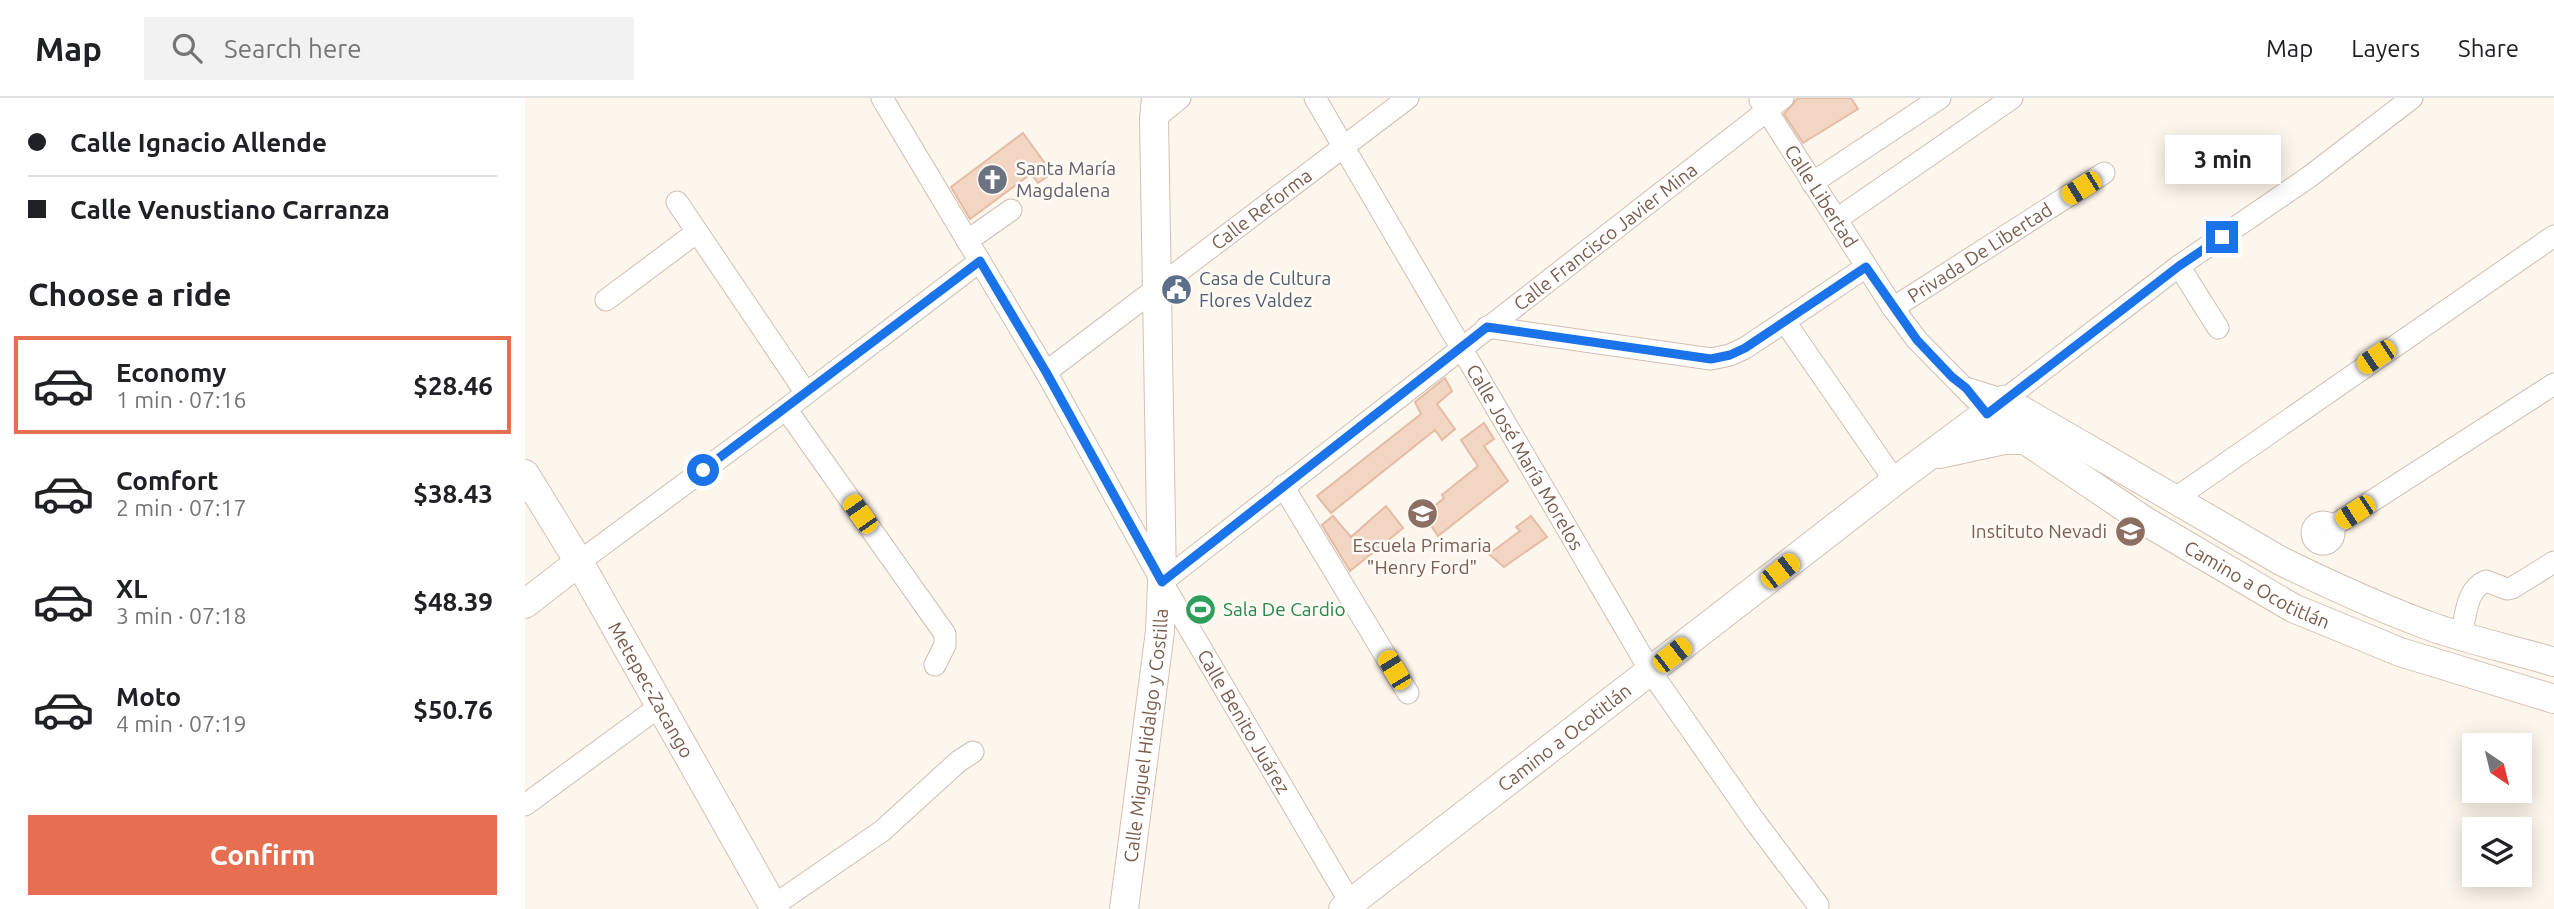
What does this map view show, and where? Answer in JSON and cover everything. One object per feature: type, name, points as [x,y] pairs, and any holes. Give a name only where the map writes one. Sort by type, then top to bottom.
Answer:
[{"type":"main road","name":"Calle Miguel Hidalgo y Costilla","points":[[1124,909],[1160,631],[1162,582],[1155,108]]},
{"type":"main road","name":"Camino a Ocotitlán","points":[[1996,407],[2176,498],[2281,561],[2363,600],[2438,629],[2554,662]]},
{"type":"main road","name":"Camino a Ocotitlán","points":[[1996,407],[2027,440],[2145,521],[2293,608],[2400,652],[2554,699]]},
{"type":"main road","name":"Camino a Ocotitlán","points":[[1349,907],[1895,481],[1996,407]]},
{"type":"main road","points":[[1927,457],[2004,440],[2027,440]]},
{"type":"main road","name":"Metepec-Zacango","points":[[525,474],[579,562],[774,907]]},
{"type":"main road","points":[[525,604],[579,562]]},
{"type":"street","name":"Calle Benito Juárez","points":[[882,98],[1046,372],[1162,582],[1349,907]]},
{"type":"street","points":[[1155,108],[1180,98]]},
{"type":"street","name":"Calle José María Morelos","points":[[1315,98],[1651,672],[1697,740],[1818,905]]},
{"type":"street","name":"Calle Reforma","points":[[1046,372],[1408,98]]},
{"type":"street","points":[[1812,183],[1940,98]]},
{"type":"street","points":[[1837,219],[2012,98]]},
{"type":"street","points":[[1996,407],[2179,266],[2309,177],[2412,98]]},
{"type":"street","name":"Calle Libertad","points":[[1769,102],[1812,183],[1892,308],[1933,358],[1966,388],[1996,407]]},
{"type":"street","name":"Calle Francisco Javier Mina","points":[[1162,582],[1462,348],[1769,102]]},
{"type":"street","name":"Privada De Libertad","points":[[1892,308],[2104,173]]},
{"type":"street","points":[[677,202],[806,393]]},
{"type":"street","points":[[967,241],[1011,210]]},
{"type":"street","points":[[606,300],[697,232]]},
{"type":"street","points":[[2176,498],[2554,236]]},
{"type":"street","points":[[579,562],[980,261]]},
{"type":"street","points":[[2179,266],[2218,328]]},
{"type":"street","points":[[1487,327],[1711,359],[1745,348],[1866,267]]},
{"type":"street","points":[[1785,322],[1895,481]]},
{"type":"street","points":[[2281,561],[2313,539],[2318,544],[2326,544],[2332,540],[2333,526],[2554,384]]},
{"type":"street","points":[[786,409],[945,634],[945,645],[935,665]]},
{"type":"street","points":[[1283,486],[1408,693]]},
{"type":"street","points":[[2461,635],[2471,594],[2477,585],[2486,581],[2507,589],[2512,588],[2554,562]]},
{"type":"street","points":[[525,805],[660,706]]},
{"type":"street","points":[[774,907],[882,831],[959,761],[973,752]]},
{"type":"building","points":[[1798,98],[1851,98],[1858,109],[1803,143],[1784,114]]},
{"type":"building","name":"Santa María Magdalena","points":[[1023,133],[1052,173],[1038,183],[1031,174],[970,219],[951,187]]},
{"type":"building","points":[[1445,378],[1452,391],[1437,404],[1455,429],[1442,440],[1435,430],[1331,513],[1317,496],[1421,414],[1415,402]]},
{"type":"building","points":[[1484,423],[1494,439],[1484,446],[1508,481],[1438,536],[1424,515],[1444,498],[1442,495],[1478,466],[1461,440]]},
{"type":"building","points":[[1386,506],[1403,528],[1350,571],[1322,525],[1333,516],[1351,537]]},
{"type":"building","points":[[1531,516],[1547,537],[1504,567],[1489,554],[1520,531],[1516,527]]},
{"type":"place","name":"Santa María Magdalena","points":[[993,179]]},
{"type":"place","name":"Casa de Cultura Flores Valdez","points":[[1176,289]]},
{"type":"place","name":"Escuela Primaria \"Henry Ford\"","points":[[1422,514]]},
{"type":"place","name":"Instituto Nevadi","points":[[2130,531]]},
{"type":"place","name":"Sala De Cardio","points":[[1200,609]]},
{"type":"route","points":[[703,470],[980,261],[1046,372],[1162,582],[1487,327],[1711,359],[1745,348],[1866,267],[1892,308],[1917,340],[1966,388],[1987,414],[2179,266],[2222,237]]}]
